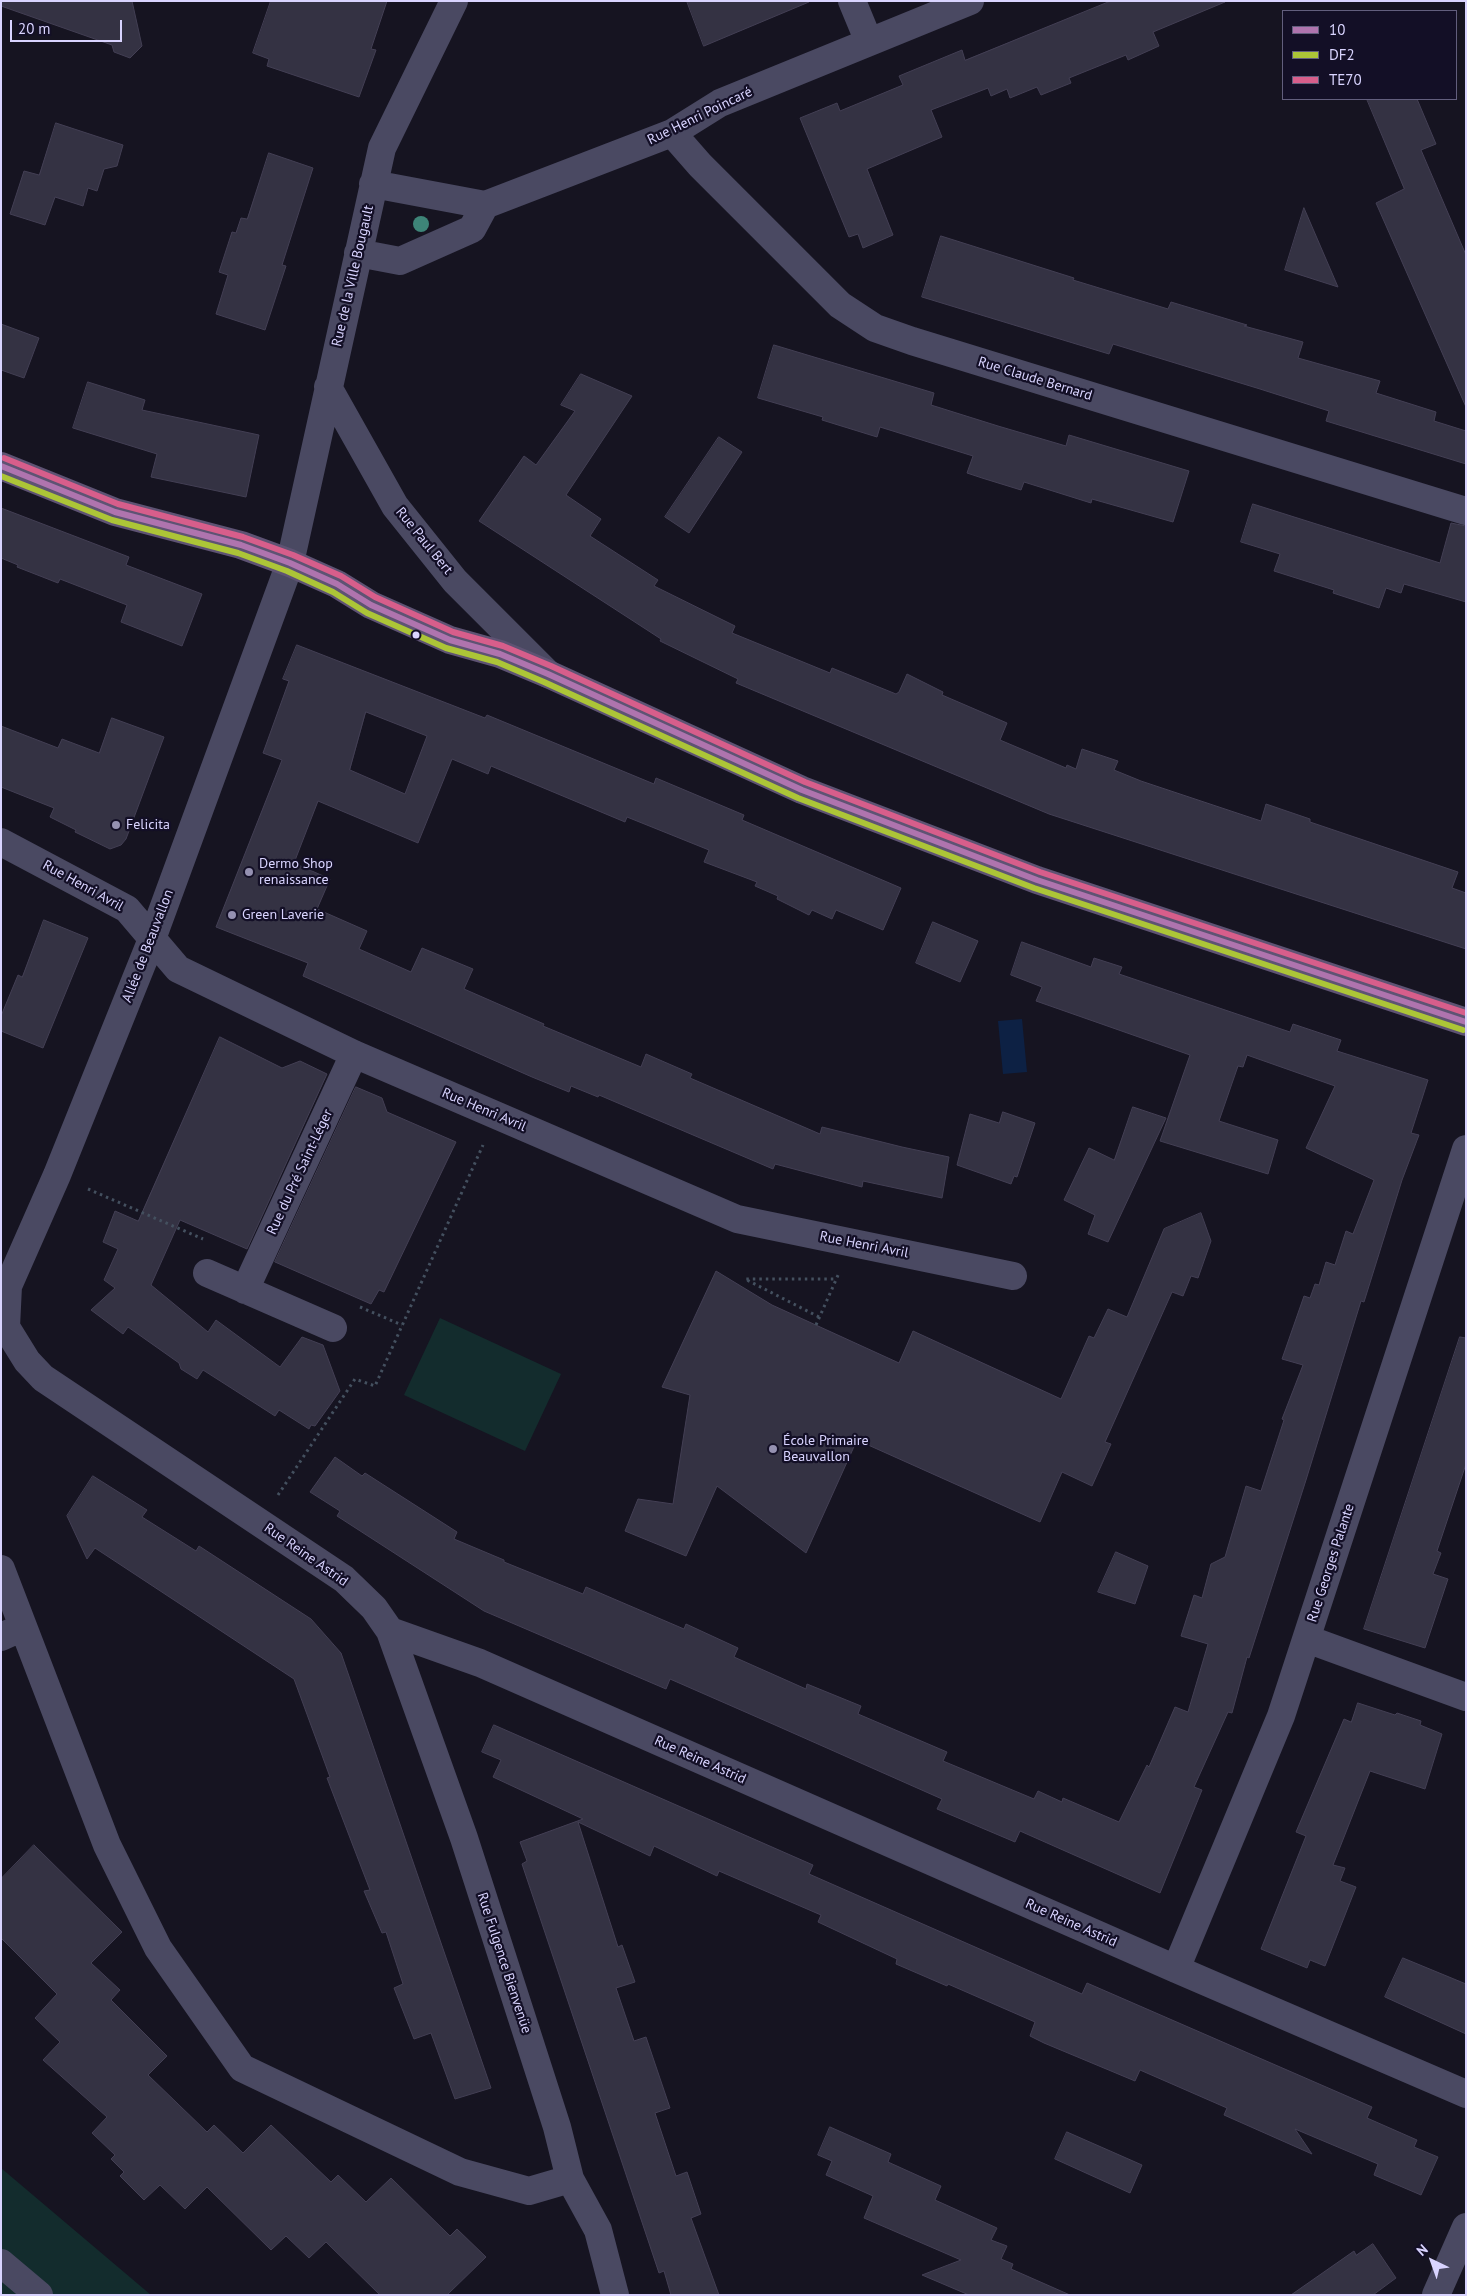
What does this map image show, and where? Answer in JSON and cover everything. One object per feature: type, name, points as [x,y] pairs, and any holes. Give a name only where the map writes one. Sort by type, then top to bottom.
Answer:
[{"type":"main road","name":"Rue Paul Bert","points":[[1,466],[115,512],[241,545],[290,563],[337,584],[371,605],[450,640],[500,654],[548,674],[802,790],[1028,876],[1466,1022]]},
{"type":"street","name":"Rue de la Ville Bougault","points":[[290,563],[382,148],[454,1]]},
{"type":"street","points":[[852,1],[869,42]]},
{"type":"street","name":"Rue Henri Poincaré","points":[[485,205],[672,133],[720,103],[970,1]]},
{"type":"street","name":"Rue Claude Bernard","points":[[672,133],[700,164],[840,305],[875,328],[1466,511]]},
{"type":"street","points":[[358,253],[400,261],[472,229],[485,205],[373,184]]},
{"type":"street","name":"Rue Paul Bert","points":[[328,387],[395,506],[455,581],[548,674]]},
{"type":"street","name":"Allée de Beauvallon","points":[[3,1328],[8,1286],[57,1175],[152,938],[290,563]]},
{"type":"street","name":"Rue Henri Avril","points":[[1,842],[127,909],[178,969],[354,1054],[737,1220],[1013,1276]]},
{"type":"street","name":"Rue du Pré Saint-Léger","points":[[246,1290],[354,1054]]},
{"type":"street","name":"Rue Georges Palante","points":[[1176,1969],[1282,1716],[1466,1149]]},
{"type":"street","points":[[208,1273],[333,1328]]},
{"type":"street","name":"Rue Reine Astrid","points":[[3,1328],[27,1362],[43,1378],[344,1579],[374,1608],[390,1631],[480,1663],[1176,1969],[1466,2094]]},
{"type":"street","points":[[1,1569],[12,1632],[106,1845],[158,1948],[242,2068],[460,2172],[529,2191],[570,2178]]},
{"type":"street","name":"Rue Fulgence Bienvenüe","points":[[390,1631],[464,1838],[557,2128],[570,2178],[598,2230],[615,2295]]},
{"type":"street","points":[[1307,1639],[1466,1697]]},
{"type":"street","points":[[1436,2295],[1466,2227]]},
{"type":"street","points":[[1,2263],[38,2295]]},
{"type":"path","points":[[260,1523],[355,1379],[374,1386],[497,1115]]},
{"type":"path","points":[[57,1175],[211,1242]]},
{"type":"path","points":[[819,1317],[745,1279],[836,1279]]},
{"type":"path","points":[[816,1325],[828,1297]]},
{"type":"green space","points":[[440,1318],[561,1374],[525,1451],[404,1395]]},
{"type":"green space","points":[[1,2168],[151,2295],[1,2295]]},
{"type":"water","points":[[1022,1019],[1027,1072],[1003,1074],[998,1021]]},
{"type":"building","points":[[1,1],[132,1],[142,46],[130,58],[114,52],[112,45],[1,6]]},
{"type":"building","points":[[271,1],[387,1],[371,49],[376,50],[359,97],[267,66],[269,59],[253,53]]},
{"type":"building","points":[[687,1],[809,1],[809,2],[704,46]]},
{"type":"building","points":[[1111,1],[1225,2],[1153,32],[1159,46],[1128,60],[1126,55],[1069,78],[1071,83],[1041,95],[1037,87],[1010,98],[1007,89],[991,96],[988,88],[931,110],[942,137],[867,169],[893,235],[863,248],[858,234],[849,237],[800,118],[837,103],[840,111],[903,85],[899,76],[962,50],[965,60]]},
{"type":"building","points":[[1367,100],[1417,100],[1436,144],[1421,150],[1466,255],[1466,407],[1376,203],[1404,189]]},
{"type":"building","points":[[56,123],[123,145],[117,166],[104,169],[97,191],[88,188],[83,206],[55,197],[45,225],[10,214],[24,171],[39,175]]},
{"type":"building","points":[[269,153],[313,168],[282,265],[286,266],[265,330],[216,314],[228,275],[219,272],[232,232],[236,233],[241,218],[247,219]]},
{"type":"building","points":[[1304,208],[1338,287],[1285,270]]},
{"type":"building","points":[[941,236],[1168,309],[1171,302],[1247,325],[1244,326],[1303,342],[1298,358],[1380,381],[1376,393],[1436,412],[1434,421],[1466,431],[1466,464],[1326,421],[1329,411],[1260,389],[1113,344],[1109,354],[922,297]]},
{"type":"building","points":[[1,324],[39,338],[24,378],[1,370]]},
{"type":"building","points":[[774,345],[934,393],[931,405],[998,426],[1066,446],[1069,435],[1189,471],[1173,522],[1092,499],[1091,503],[1024,482],[1021,490],[967,473],[973,456],[880,427],[877,437],[822,420],[823,417],[758,398]]},
{"type":"building","points":[[581,374],[632,396],[566,495],[601,519],[590,536],[658,580],[654,586],[735,626],[732,633],[830,673],[832,668],[896,694],[899,692],[907,674],[943,692],[942,695],[1007,723],[1000,740],[1066,768],[1067,765],[1076,769],[1082,749],[1118,761],[1114,770],[1141,781],[1261,821],[1266,804],[1310,819],[1310,822],[1458,872],[1452,888],[1466,893],[1466,949],[1049,814],[736,683],[738,679],[660,641],[661,639],[479,521],[524,456],[536,465],[575,411],[561,405]]},
{"type":"building","points":[[88,382],[145,400],[142,410],[259,435],[246,497],[151,477],[157,454],[73,428]]},
{"type":"building","points":[[719,437],[742,452],[689,533],[665,517]]},
{"type":"building","points":[[1253,504],[1440,563],[1451,523],[1466,526],[1466,602],[1404,584],[1401,593],[1386,588],[1379,608],[1333,593],[1334,590],[1274,571],[1280,554],[1241,542]]},
{"type":"building","points":[[1,508],[129,557],[126,565],[202,594],[182,646],[121,622],[127,605],[60,579],[58,583],[17,567],[18,565],[1,558]]},
{"type":"building","points":[[297,645],[485,718],[487,715],[654,784],[656,778],[744,815],[742,820],[901,888],[883,930],[836,910],[832,919],[812,910],[809,915],[777,899],[778,896],[755,886],[757,882],[704,862],[709,850],[627,817],[625,822],[491,766],[488,774],[452,759],[418,843],[318,801],[294,863],[330,879],[317,909],[367,931],[359,949],[411,972],[422,948],[473,969],[464,989],[544,1024],[543,1026],[641,1067],[646,1054],[692,1074],[690,1078],[820,1134],[822,1127],[949,1157],[942,1198],[863,1181],[862,1187],[775,1164],[773,1169],[599,1095],[598,1097],[571,1086],[569,1092],[532,1077],[303,976],[308,963],[216,927],[282,760],[263,753],[289,681],[283,679]],"holes":[[[366,712],[427,736],[405,794],[350,770]]]},
{"type":"building","points":[[112,718],[164,737],[126,839],[121,845],[110,849],[50,817],[54,808],[1,787],[1,726],[58,748],[62,739],[99,753]]},
{"type":"building","points":[[44,920],[88,938],[43,1048],[1,1031],[1,1016],[18,975],[22,977]]},
{"type":"building","points":[[933,922],[978,941],[960,982],[916,963]]},
{"type":"building","points":[[1022,942],[1091,967],[1094,958],[1122,967],[1119,974],[1290,1032],[1293,1024],[1341,1040],[1337,1051],[1428,1080],[1411,1133],[1419,1135],[1402,1180],[1364,1302],[1361,1301],[1249,1658],[1247,1657],[1232,1713],[1228,1712],[1194,1787],[1202,1790],[1160,1893],[1020,1831],[1015,1842],[937,1809],[942,1799],[670,1679],[666,1689],[484,1611],[337,1516],[340,1511],[310,1492],[335,1457],[362,1476],[365,1473],[457,1532],[454,1539],[504,1560],[504,1562],[583,1594],[586,1587],[684,1629],[686,1624],[738,1648],[734,1657],[806,1689],[807,1684],[861,1706],[858,1714],[947,1752],[943,1761],[1034,1799],[1038,1791],[1062,1802],[1063,1798],[1119,1822],[1147,1765],[1149,1767],[1175,1707],[1188,1712],[1208,1644],[1181,1636],[1194,1595],[1202,1598],[1211,1564],[1225,1557],[1246,1486],[1261,1491],[1284,1420],[1282,1419],[1303,1365],[1282,1359],[1304,1296],[1310,1298],[1315,1284],[1319,1285],[1326,1262],[1335,1265],[1346,1231],[1353,1234],[1374,1180],[1306,1148],[1335,1086],[1247,1055],[1243,1067],[1238,1066],[1219,1121],[1278,1140],[1268,1174],[1160,1141],[1190,1055],[1036,1001],[1042,987],[1011,975]]},
{"type":"building","points":[[220,1037],[282,1068],[300,1061],[327,1074],[247,1249],[180,1220],[151,1285],[208,1332],[216,1320],[280,1367],[302,1337],[323,1345],[340,1391],[315,1426],[311,1425],[309,1429],[279,1410],[275,1416],[203,1370],[197,1379],[181,1369],[179,1363],[128,1327],[123,1334],[91,1310],[115,1288],[104,1280],[118,1249],[103,1242],[115,1211],[138,1221]]},
{"type":"building","points":[[356,1087],[382,1098],[387,1112],[456,1142],[384,1292],[379,1290],[371,1304],[275,1262]]},
{"type":"building","points":[[1133,1107],[1166,1118],[1108,1242],[1088,1234],[1095,1215],[1064,1200],[1089,1148],[1114,1160]]},
{"type":"building","points":[[1003,1112],[1035,1123],[1017,1177],[1014,1176],[1011,1184],[957,1165],[970,1114],[999,1123]]},
{"type":"building","points":[[1201,1213],[1211,1241],[1198,1278],[1191,1276],[1183,1296],[1172,1292],[1105,1442],[1111,1444],[1092,1486],[1062,1472],[1040,1522],[857,1440],[806,1553],[717,1486],[686,1556],[625,1531],[638,1499],[673,1504],[690,1395],[662,1387],[716,1271],[772,1305],[899,1363],[913,1331],[1061,1399],[1089,1336],[1094,1338],[1108,1309],[1127,1317],[1164,1229]]},
{"type":"building","points":[[1460,1337],[1466,1338],[1466,1464],[1437,1551],[1441,1553],[1433,1574],[1448,1579],[1425,1648],[1364,1629]]},
{"type":"building","points":[[93,1476],[147,1510],[142,1517],[196,1551],[199,1546],[311,1619],[341,1653],[491,2088],[455,2099],[431,2033],[414,2039],[394,1988],[403,1984],[386,1932],[382,1933],[364,1891],[370,1890],[327,1778],[330,1777],[294,1679],[95,1548],[87,1559],[67,1516]]},
{"type":"building","points":[[1116,1552],[1148,1566],[1135,1604],[1098,1592]]},
{"type":"building","points":[[1358,1703],[1421,1721],[1420,1725],[1442,1734],[1425,1789],[1370,1771],[1333,1865],[1345,1868],[1340,1881],[1356,1887],[1325,1966],[1310,1960],[1307,1968],[1261,1949],[1306,1836],[1296,1832],[1344,1719],[1351,1722]]},
{"type":"building","points":[[494,1725],[813,1865],[809,1874],[1082,1994],[1087,1983],[1372,2107],[1367,2118],[1417,2140],[1414,2147],[1438,2157],[1421,2195],[1374,2175],[1378,2164],[1295,2129],[1312,2154],[1224,2115],[1227,2108],[1140,2070],[1135,2081],[1044,2043],[1030,2036],[1035,2022],[948,1984],[947,1986],[896,1964],[897,1959],[818,1922],[821,1915],[719,1871],[717,1876],[654,1846],[650,1856],[578,1822],[618,1947],[622,1945],[635,1982],[616,1988],[634,2041],[646,2037],[670,2108],[655,2113],[676,2176],[687,2172],[701,2214],[691,2218],[719,2295],[671,2295],[664,2271],[659,2273],[522,1864],[527,1861],[520,1842],[583,1819],[493,1777],[501,1760],[482,1752]]},
{"type":"building","points":[[34,1845],[122,1932],[91,1963],[120,1990],[111,2000],[167,2056],[148,2075],[207,2132],[214,2125],[243,2153],[271,2125],[331,2182],[338,2175],[366,2202],[391,2178],[450,2236],[457,2229],[486,2257],[447,2295],[380,2295],[326,2242],[309,2258],[286,2236],[271,2250],[207,2187],[185,2209],[160,2185],[144,2200],[120,2176],[124,2172],[111,2159],[115,2155],[92,2133],[107,2117],[43,2060],[60,2042],[35,2018],[57,1994],[1,1938],[1,1879]]},
{"type":"building","points":[[1403,1958],[1466,1984],[1466,2034],[1385,1997]]},
{"type":"building","points":[[830,2127],[891,2154],[888,2162],[941,2186],[935,2200],[997,2228],[991,2240],[1007,2246],[1001,2259],[1013,2264],[1011,2269],[1070,2295],[969,2295],[922,2275],[961,2260],[864,2218],[873,2196],[826,2175],[832,2161],[818,2155]]},
{"type":"building","points":[[1067,2132],[1142,2165],[1130,2193],[1055,2159]]},
{"type":"building","points":[[1373,2244],[1396,2278],[1373,2295],[1291,2295],[1354,2251],[1356,2255]]},
{"type":"transit line","name":"TE70","points":[[4,458],[118,504],[243,537],[293,555],[341,576],[375,597],[453,632],[503,646],[551,666],[805,782],[1040,872],[1466,1013]]},
{"type":"transit line","name":"10","points":[[1,466],[115,512],[241,545],[290,563],[337,584],[371,605],[450,640],[500,654],[548,674],[802,790],[1037,880],[1466,1022]]},
{"type":"transit line","name":"DF2","points":[[1,476],[112,520],[238,553],[287,571],[333,592],[367,613],[446,648],[497,662],[544,682],[798,798],[1034,888],[1463,1030]]},
{"type":"place","name":"Felicita","points":[[116,825]]},
{"type":"place","name":"Dermo Shop renaissance","points":[[249,872]]},
{"type":"place","name":"Green Laverie","points":[[232,915]]},
{"type":"place","name":"École Primaire Beauvallon","points":[[773,1449]]}]
